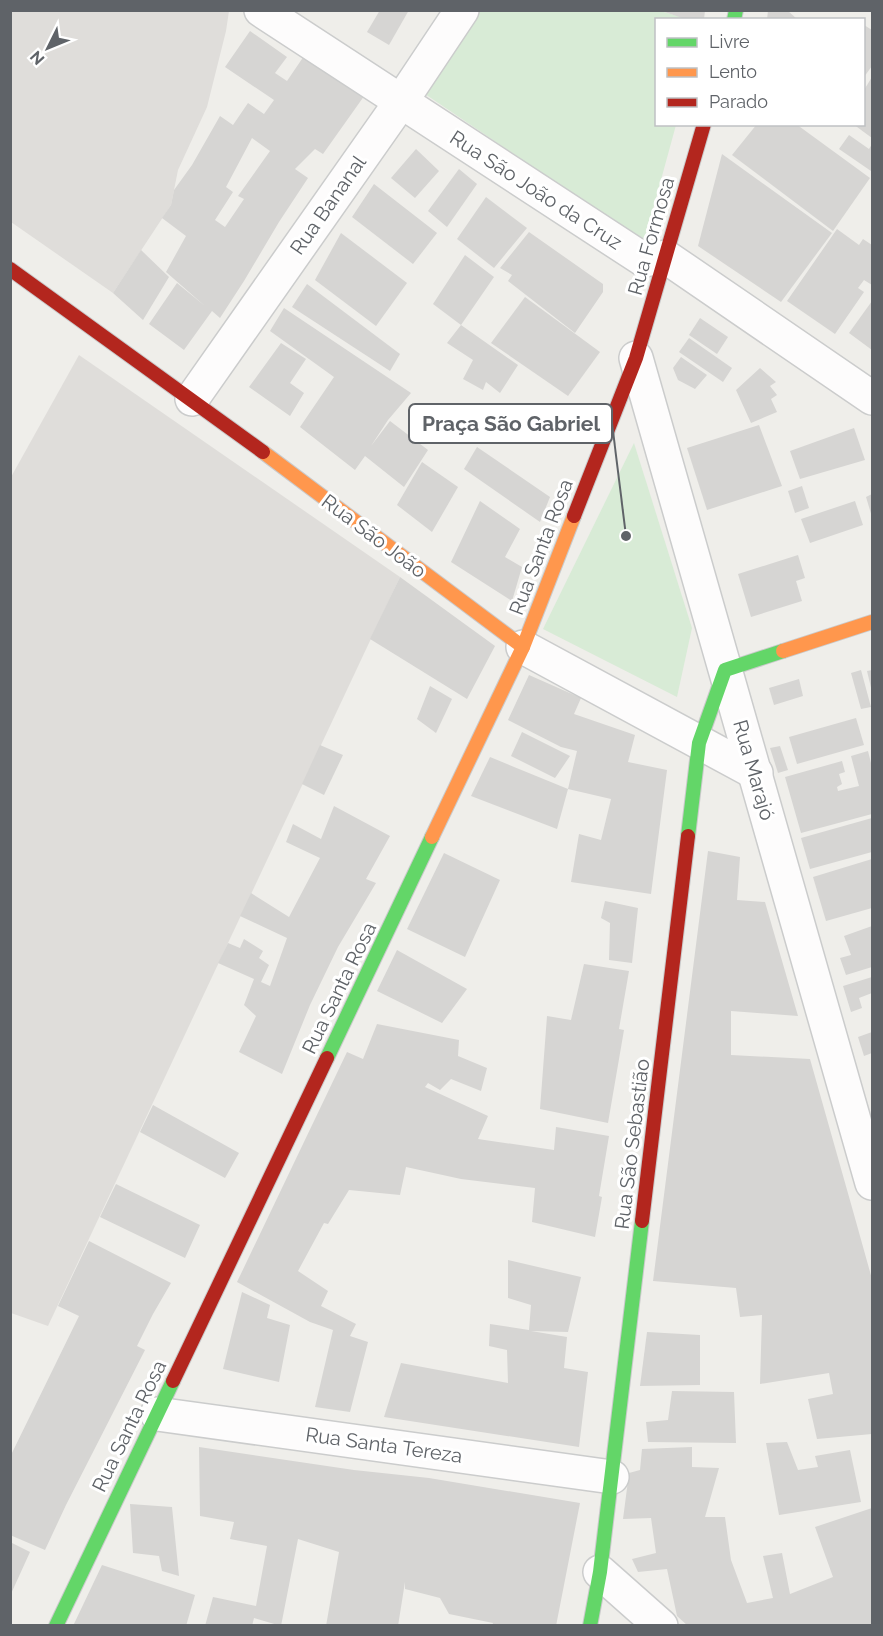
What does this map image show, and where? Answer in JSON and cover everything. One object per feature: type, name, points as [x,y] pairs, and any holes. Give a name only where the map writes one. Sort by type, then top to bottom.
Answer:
[{"type":"street","name":"Rua São João da Cruz","points":[[261,10],[400,103],[644,260],[666,257]]},
{"type":"street","name":"Rua Bananal","points":[[192,399],[400,103],[462,10]]},
{"type":"street","name":"Rua Formosa","points":[[636,358],[703,126]]},
{"type":"street","points":[[666,257],[873,398]]},
{"type":"street","name":"Rua São João","points":[[10,269],[192,399],[523,647],[756,773]]},
{"type":"street","name":"Rua Santa Rosa","points":[[56,1626],[523,647],[636,358]]},
{"type":"street","name":"Rua Marajó","points":[[636,358],[873,1183]]},
{"type":"street","points":[[725,670],[873,622]]},
{"type":"street","name":"Rua São Sebastião","points":[[590,1626],[600,1572],[612,1477],[699,743],[725,670]]},
{"type":"street","name":"Rua Santa Tereza","points":[[157,1414],[612,1477]]},
{"type":"street","points":[[600,1572],[662,1626]]},
{"type":"shaded area","points":[[11,11],[229,11],[207,107],[178,170],[171,205],[113,293],[11,222]]},
{"type":"shaded area","points":[[79,355],[400,577],[48,1326],[11,1313],[11,477]]},
{"type":"green space","points":[[657,10],[685,18],[655,18],[655,126],[676,126],[644,242],[422,92],[476,11]]},
{"type":"green space","points":[[634,443],[692,628],[677,697],[543,629]]},
{"type":"building","points":[[380,10],[409,10],[389,45],[367,32]]},
{"type":"building","points":[[659,10],[705,10],[704,18],[682,18]]},
{"type":"building","points":[[768,10],[787,10],[796,18],[767,18]]},
{"type":"building","points":[[865,26],[872,30],[872,66],[865,76]]},
{"type":"building","points":[[250,31],[287,57],[275,73],[287,81],[306,53],[367,92],[323,154],[315,149],[295,169],[308,178],[220,318],[212,311],[184,350],[149,324],[177,283],[205,306],[166,272],[186,236],[162,218],[171,205],[174,190],[192,165],[220,116],[233,125],[248,103],[264,114],[274,100],[225,67]],"holes":[[[252,138],[270,151],[238,196],[244,199],[225,227],[215,220],[233,192],[226,187]]]},
{"type":"building","points":[[872,77],[872,138],[856,126],[865,126],[865,88]]},
{"type":"building","points":[[755,126],[799,126],[870,178],[833,231],[732,155]]},
{"type":"building","points":[[849,135],[869,149],[872,144],[871,171],[839,149]]},
{"type":"building","points":[[416,149],[439,171],[415,198],[391,178]]},
{"type":"building","points":[[722,154],[832,233],[781,302],[698,246]]},
{"type":"building","points":[[459,169],[477,184],[447,227],[428,211]]},
{"type":"building","points":[[374,184],[437,233],[413,264],[352,217]]},
{"type":"building","points":[[486,197],[527,228],[494,268],[457,239]]},
{"type":"building","points":[[837,229],[859,245],[863,239],[872,245],[872,285],[864,280],[858,288],[864,292],[835,334],[787,301]]},
{"type":"building","points":[[529,232],[603,284],[603,292],[575,333],[508,281],[512,275],[500,268]]},
{"type":"building","points":[[341,233],[407,283],[376,326],[315,280]]},
{"type":"building","points":[[141,250],[169,277],[143,320],[113,293]]},
{"type":"building","points":[[465,255],[494,277],[461,325],[433,304]]},
{"type":"building","points":[[307,284],[400,354],[390,371],[292,307]]},
{"type":"building","points":[[525,297],[600,352],[568,396],[491,343]]},
{"type":"building","points":[[872,301],[872,350],[849,333]]},
{"type":"building","points":[[284,308],[411,393],[388,420],[371,446],[390,421],[428,450],[404,487],[365,456],[355,470],[300,427],[334,377],[270,331]]},
{"type":"building","points":[[700,318],[728,337],[717,354],[689,335]]},
{"type":"building","points":[[461,325],[518,365],[500,393],[486,382],[483,390],[463,379],[473,360],[447,343]]},
{"type":"building","points":[[689,338],[732,368],[723,382],[679,352]]},
{"type":"building","points":[[281,343],[306,359],[290,383],[304,393],[290,416],[249,387]]},
{"type":"building","points":[[681,357],[707,375],[695,389],[678,380],[673,368]]},
{"type":"building","points":[[760,368],[776,382],[770,386],[777,395],[771,399],[777,412],[751,423],[736,390]]},
{"type":"building","points":[[759,425],[782,486],[707,510],[687,448]]},
{"type":"building","points":[[854,428],[865,460],[800,479],[790,451]]},
{"type":"building","points":[[477,447],[550,497],[540,522],[464,469]]},
{"type":"building","points":[[422,462],[458,487],[432,532],[397,505]]},
{"type":"building","points":[[802,486],[809,508],[795,513],[788,491]]},
{"type":"building","points":[[872,494],[872,517],[866,497]]},
{"type":"building","points":[[480,501],[520,529],[505,557],[522,567],[512,601],[451,562]]},
{"type":"building","points":[[855,501],[863,525],[810,543],[801,519]]},
{"type":"building","points":[[798,555],[805,578],[796,581],[802,601],[751,617],[738,574]]},
{"type":"building","points":[[400,577],[495,646],[467,699],[370,639]]},
{"type":"building","points":[[861,670],[871,707],[861,709],[851,673]]},
{"type":"building","points":[[872,670],[872,692],[867,671]]},
{"type":"building","points":[[529,675],[581,698],[574,714],[635,735],[628,762],[667,770],[651,894],[571,882],[579,834],[601,840],[611,799],[568,789],[577,751],[561,747],[508,720]]},
{"type":"building","points":[[799,679],[803,696],[774,705],[769,688]]},
{"type":"building","points":[[430,686],[452,699],[436,733],[417,719]]},
{"type":"building","points":[[856,718],[864,745],[797,764],[789,737]]},
{"type":"building","points":[[522,732],[570,756],[555,778],[511,756]]},
{"type":"building","points":[[320,745],[343,755],[324,795],[302,784]]},
{"type":"building","points":[[780,746],[788,770],[778,773],[770,748]]},
{"type":"building","points":[[868,751],[872,767],[872,814],[801,833],[785,777],[842,761],[845,772],[839,774],[842,784],[837,787],[838,791],[859,786],[851,756]]},
{"type":"building","points":[[490,757],[568,789],[557,829],[471,796]]},
{"type":"building","points":[[334,806],[390,836],[366,879],[376,883],[338,947],[310,1005],[282,1074],[239,1052],[256,1016],[244,1005],[254,979],[218,963],[228,943],[240,948],[244,939],[263,951],[259,958],[269,965],[261,982],[270,986],[287,938],[240,916],[251,893],[289,917],[320,858],[286,842],[293,824],[321,839]]},
{"type":"building","points":[[872,818],[872,852],[810,869],[801,838]]},
{"type":"building","points":[[708,851],[740,857],[737,900],[765,902],[798,1016],[731,1011],[731,1055],[810,1059],[853,1211],[872,1279],[872,1434],[817,1439],[808,1399],[833,1394],[829,1373],[760,1384],[762,1315],[740,1317],[736,1288],[653,1281]]},
{"type":"building","points":[[444,853],[500,880],[465,957],[407,929]]},
{"type":"building","points":[[872,859],[872,908],[826,921],[813,877]]},
{"type":"building","points":[[605,901],[638,908],[632,963],[609,960],[610,923],[601,918]]},
{"type":"building","points":[[872,926],[872,967],[846,975],[840,958],[851,955],[844,936]]},
{"type":"building","points":[[397,950],[467,989],[442,1023],[377,991]]},
{"type":"building","points":[[584,964],[629,971],[619,1029],[624,1030],[608,1123],[540,1109],[547,1016],[571,1020]]},
{"type":"building","points":[[872,977],[872,993],[859,998],[862,1008],[851,1012],[843,986]]},
{"type":"building","points":[[377,1024],[459,1040],[458,1056],[487,1068],[481,1091],[451,1079],[440,1090],[428,1083],[425,1087],[488,1116],[478,1139],[554,1150],[556,1127],[609,1136],[595,1237],[532,1222],[535,1188],[461,1179],[406,1167],[400,1195],[349,1190],[328,1224],[324,1223],[298,1271],[328,1291],[321,1306],[356,1324],[350,1336],[368,1342],[350,1412],[315,1407],[333,1330],[310,1322],[237,1282],[347,1052],[363,1059]]},
{"type":"building","points":[[872,1032],[872,1053],[864,1056],[858,1037]]},
{"type":"building","points":[[153,1105],[239,1153],[225,1178],[140,1132]]},
{"type":"building","points":[[116,1184],[200,1225],[185,1258],[100,1217]]},
{"type":"building","points":[[89,1241],[171,1283],[137,1346],[145,1350],[45,1550],[10,1535],[10,1457],[79,1316],[58,1306]]},
{"type":"building","points":[[508,1260],[581,1277],[568,1332],[531,1331],[567,1337],[564,1368],[588,1372],[579,1447],[384,1417],[401,1363],[508,1383],[507,1350],[489,1346],[490,1324],[529,1330],[531,1305],[508,1298]]},
{"type":"building","points":[[242,1292],[270,1305],[267,1318],[290,1325],[279,1382],[223,1369]]},
{"type":"building","points":[[647,1332],[700,1335],[700,1385],[640,1386]]},
{"type":"building","points":[[672,1391],[734,1392],[736,1443],[648,1442],[646,1422],[668,1420]]},
{"type":"building","points":[[787,1442],[798,1470],[818,1467],[815,1456],[850,1450],[861,1502],[779,1515],[766,1443]]},
{"type":"building","points":[[199,1447],[354,1470],[429,1478],[580,1503],[556,1626],[492,1626],[493,1623],[449,1614],[440,1598],[405,1589],[405,1582],[398,1626],[326,1626],[339,1552],[298,1539],[281,1626],[254,1618],[252,1626],[205,1626],[213,1597],[256,1606],[267,1546],[230,1539],[234,1522],[200,1516]]},
{"type":"building","points":[[692,1447],[692,1467],[719,1468],[705,1517],[725,1517],[731,1560],[747,1603],[773,1598],[763,1556],[782,1553],[790,1594],[833,1577],[815,1527],[872,1508],[872,1626],[688,1626],[677,1616],[667,1569],[638,1572],[632,1559],[656,1553],[651,1518],[623,1519],[629,1473],[640,1470],[642,1449]]},
{"type":"building","points":[[130,1504],[172,1507],[179,1576],[162,1571],[159,1556],[133,1553]]},
{"type":"building","points":[[10,1542],[30,1552],[10,1596]]},
{"type":"building","points":[[102,1565],[195,1595],[186,1626],[73,1626]]},
{"type":"traffic: fast","points":[[734,18],[736,10]]},
{"type":"traffic: fast","points":[[688,836],[699,743],[725,670],[783,651]]},
{"type":"traffic: fast","points":[[327,1058],[432,837]]},
{"type":"traffic: fast","points":[[590,1626],[600,1572],[642,1221]]},
{"type":"traffic: fast","points":[[56,1626],[173,1381]]},
{"type":"traffic: slow","points":[[263,452],[523,647]]},
{"type":"traffic: slow","points":[[432,837],[523,647],[574,516]]},
{"type":"traffic: slow","points":[[783,651],[872,622]]},
{"type":"traffic: jam","points":[[574,516],[636,358],[703,126]]},
{"type":"traffic: jam","points":[[10,269],[263,452]]},
{"type":"traffic: jam","points":[[642,1221],[688,836]]},
{"type":"traffic: jam","points":[[173,1381],[327,1058]]},
{"type":"place","name":"Praça São Gabriel","points":[[626,536]]}]
